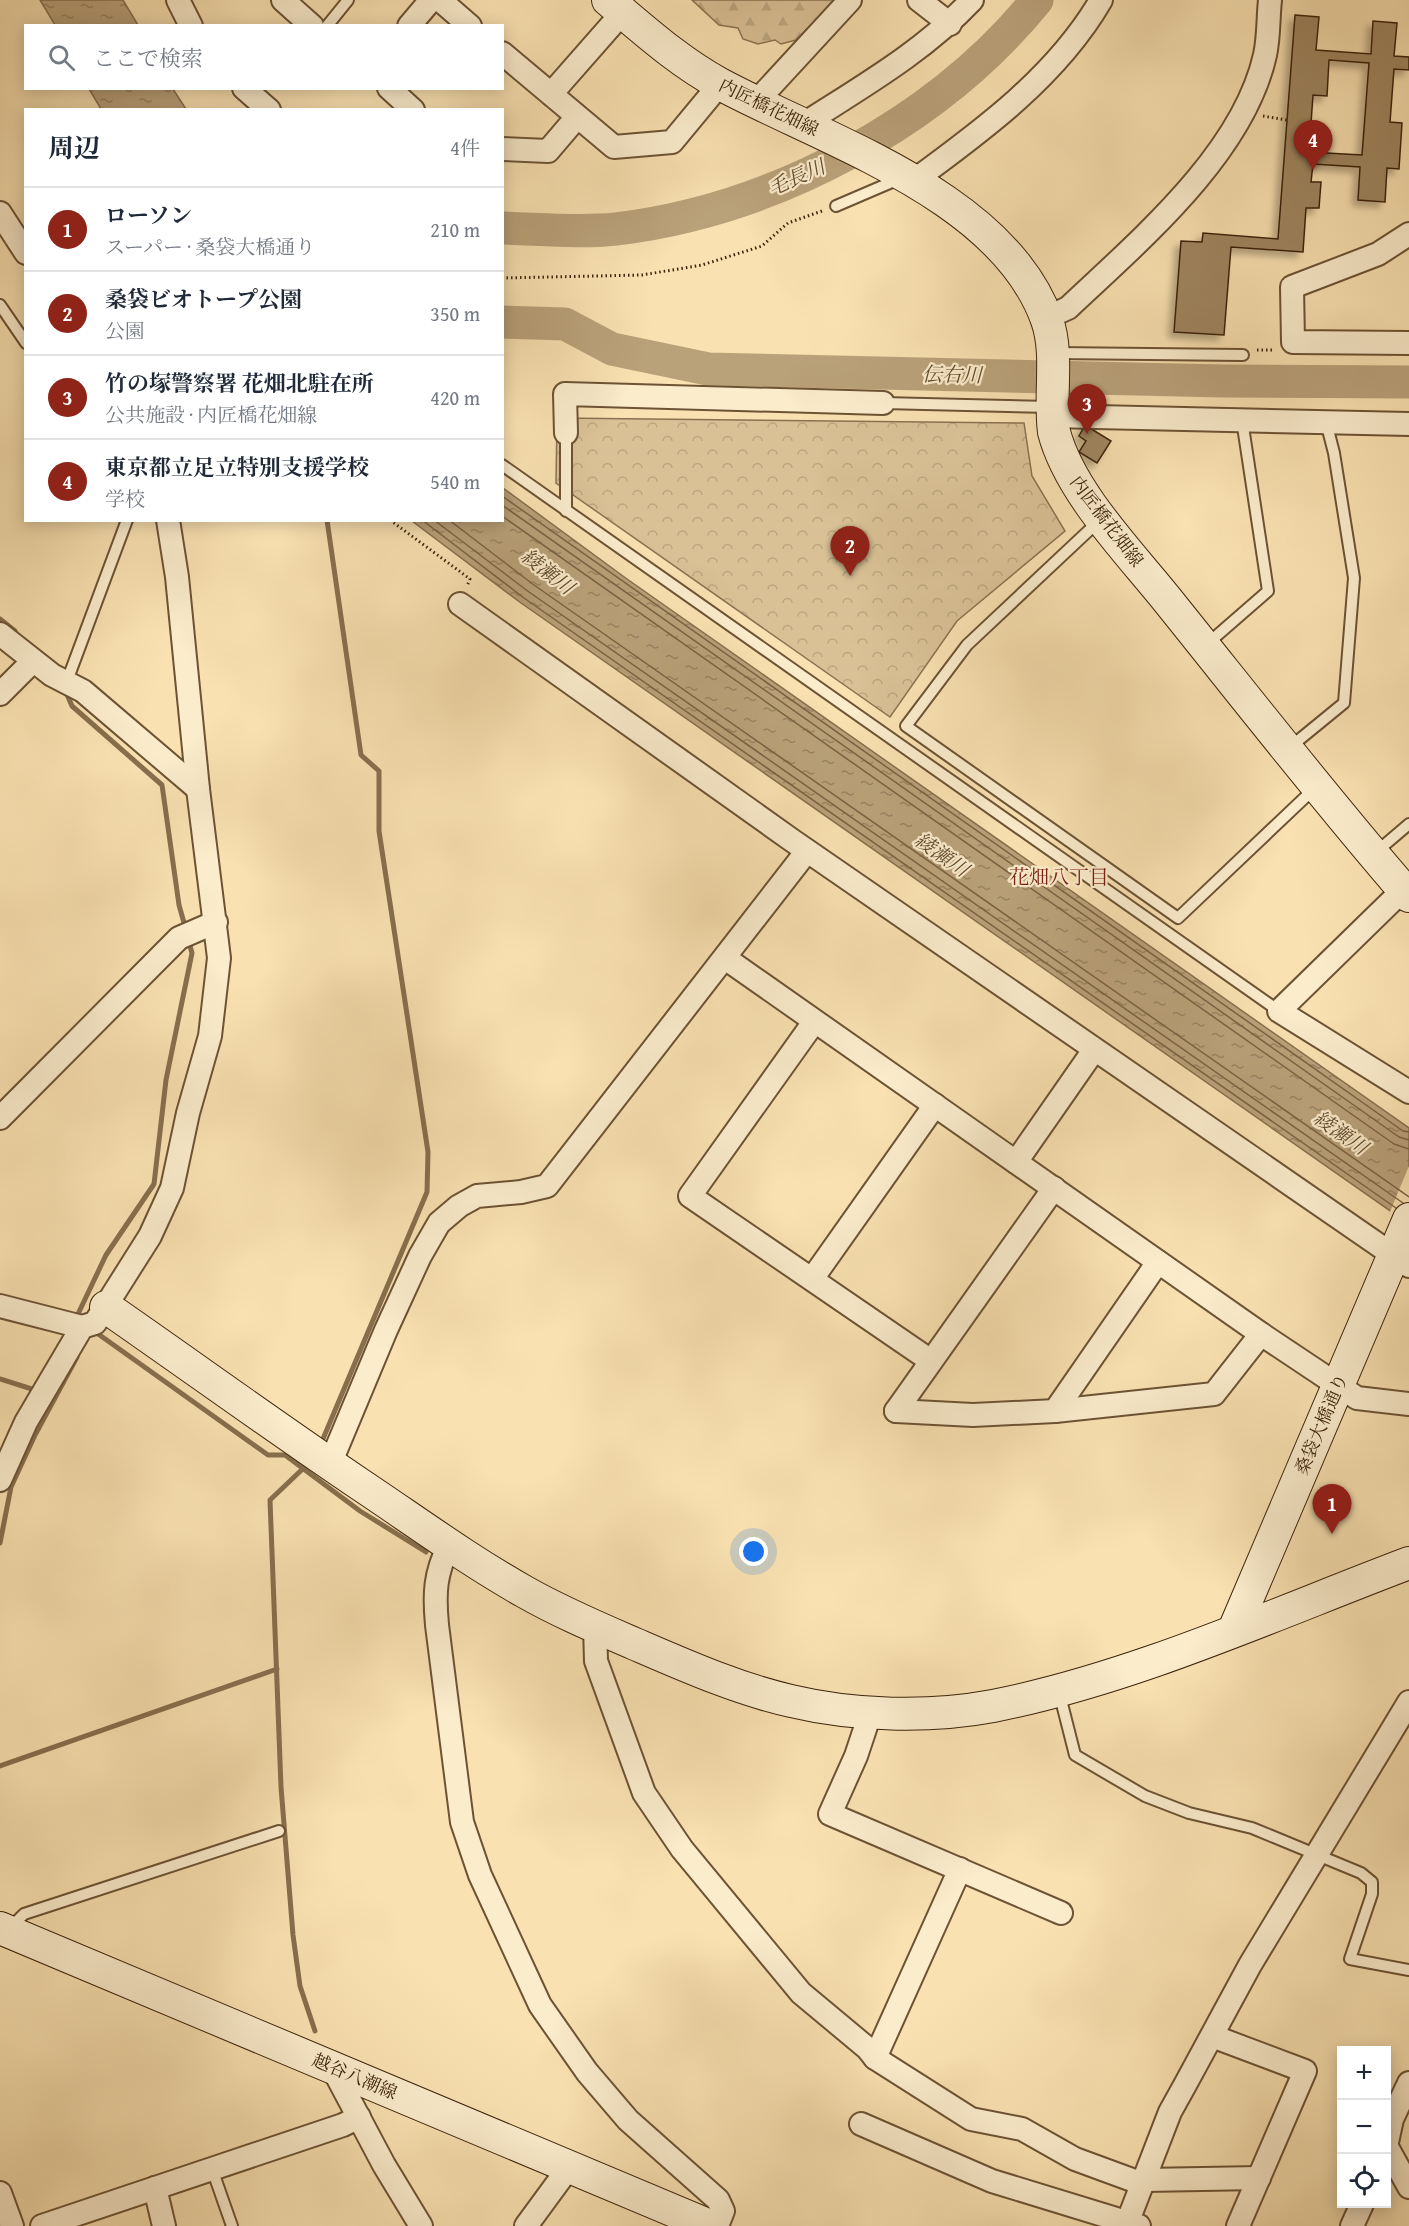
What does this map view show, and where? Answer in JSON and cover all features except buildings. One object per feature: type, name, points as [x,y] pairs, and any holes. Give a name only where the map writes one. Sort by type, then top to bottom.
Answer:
[{"type":"main road","name":"内匠橋花畑線","points":[[615,6],[684,61],[720,84],[903,177],[951,204],[987,232],[1027,282],[1046,318],[1052,354],[1051,407],[1059,448],[1066,465],[1102,519],[1406,893]]},
{"type":"main road","name":"桑袋大橋通り","points":[[1234,1630],[1338,1385],[1402,1246]]},
{"type":"main road","points":[[106,1307],[449,1545],[525,1592],[596,1627],[738,1686],[792,1701],[871,1711],[930,1713],[991,1706],[1059,1690],[1139,1665],[1409,1563]]},
{"type":"main road","name":"越谷八潮線","points":[[4,1930],[708,2225]]},
{"type":"street","points":[[178,0],[190,24]]},
{"type":"street","points":[[283,0],[310,24]]},
{"type":"street","points":[[411,24],[431,0]]},
{"type":"street","points":[[440,0],[468,24]]},
{"type":"street","points":[[756,102],[850,0]]},
{"type":"street","points":[[919,0],[950,24]]},
{"type":"street","points":[[810,128],[950,24],[972,0]]},
{"type":"street","points":[[903,177],[973,136],[1022,94],[1067,46],[1101,0]]},
{"type":"street","points":[[1046,318],[1068,308],[1201,176],[1242,114],[1254,87],[1265,54],[1270,0]]},
{"type":"street","points":[[551,94],[615,6]]},
{"type":"street","points":[[504,55],[614,147],[672,142],[720,84]]},
{"type":"street","points":[[246,90],[267,108]]},
{"type":"street","points":[[391,90],[411,108]]},
{"type":"street","points":[[504,149],[548,151],[577,117]]},
{"type":"street","points":[[0,213],[24,250]]},
{"type":"street","points":[[1409,234],[1378,254],[1292,287],[1293,342],[1409,343]]},
{"type":"street","points":[[566,433],[565,394],[883,402]]},
{"type":"street","points":[[1051,407],[1242,420],[1409,424]]},
{"type":"street","points":[[0,1306],[82,1327],[95,1323],[150,1236],[172,1188],[188,1113],[210,1036],[219,958],[198,789],[177,576],[168,522]]},
{"type":"street","points":[[460,604],[807,851],[1094,1050],[1402,1246]]},
{"type":"street","points":[[0,634],[52,675],[83,691],[198,789]]},
{"type":"street","points":[[0,694],[33,661]]},
{"type":"street","points":[[330,1464],[391,1320],[420,1256],[439,1223],[459,1206],[477,1196],[521,1192],[547,1186],[807,851]]},
{"type":"street","points":[[1406,893],[1279,1011],[1409,1092]]},
{"type":"street","points":[[0,1118],[179,938],[216,922]]},
{"type":"street","points":[[726,958],[1261,1335],[1357,1398],[1409,1404]]},
{"type":"street","points":[[814,1022],[690,1196],[931,1361]]},
{"type":"street","points":[[1016,1162],[1094,1050]]},
{"type":"street","points":[[812,1279],[935,1105]]},
{"type":"street","points":[[1054,1188],[896,1411],[973,1415],[1055,1411],[1214,1394],[1261,1335]]},
{"type":"street","points":[[1055,1411],[1158,1262]]},
{"type":"street","points":[[0,1480],[26,1422],[82,1327]]},
{"type":"street","points":[[449,1545],[439,1567],[434,1596],[462,1822],[480,1875],[540,2005],[556,2031],[628,2120],[718,2200],[723,2211],[708,2225]]},
{"type":"street","points":[[596,1627],[596,1660],[644,1793],[712,1888],[801,1993],[867,2048],[874,2058],[971,2119],[1022,2129],[1075,2159],[1144,2182],[1259,2178]]},
{"type":"street","points":[[861,2124],[992,2181],[1131,2225],[1170,2112],[1250,1965],[1409,1702]]},
{"type":"street","points":[[871,1711],[856,1756],[830,1814],[1061,1913]]},
{"type":"street","points":[[874,2058],[960,1869]]},
{"type":"street","points":[[1212,2036],[1305,2071],[1238,2226]]},
{"type":"street","points":[[332,2067],[421,2226]]},
{"type":"street","points":[[1391,2125],[1409,2083]]},
{"type":"street","points":[[42,2226],[343,2125],[359,2117]]},
{"type":"street","points":[[1391,2154],[1409,2187]]},
{"type":"street","points":[[526,2226],[570,2166]]},
{"type":"street","points":[[155,2188],[164,2226]]},
{"type":"street","points":[[1352,2226],[1360,2208]]},
{"type":"lane","points":[[329,24],[348,0]]},
{"type":"lane","points":[[836,206],[884,188],[903,177]]},
{"type":"lane","points":[[0,305],[24,340]]},
{"type":"lane","points":[[1052,354],[1243,355]]},
{"type":"lane","points":[[883,402],[1051,407]]},
{"type":"lane","points":[[1205,646],[1268,591],[1242,420]]},
{"type":"lane","points":[[1288,748],[1344,704],[1354,578],[1334,453],[1326,421]]},
{"type":"lane","points":[[566,433],[566,511]]},
{"type":"lane","points":[[504,466],[1279,1011]]},
{"type":"lane","points":[[1102,519],[967,645],[906,726],[1178,918],[1318,785]]},
{"type":"lane","points":[[67,681],[126,522]]},
{"type":"lane","points":[[1374,854],[1409,824]]},
{"type":"lane","points":[[1059,1690],[1075,1755],[1145,1796],[1189,1813],[1252,1828],[1318,1853],[1361,1873],[1372,1882],[1372,1894],[1350,1959],[1409,1970]]},
{"type":"lane","points":[[4,1930],[24,1914],[279,1831]]},
{"type":"lane","points":[[212,2169],[232,2226]]},
{"type":"path","points":[[504,278],[642,275],[702,265],[762,246],[788,223],[836,206]]},
{"type":"path","points":[[1254,350],[1282,350]]},
{"type":"path","points":[[393,522],[470,579],[460,604]]},
{"type":"green space","points":[[692,0],[836,0],[796,40],[781,44],[775,40],[758,44],[743,39],[738,28],[719,25]]},
{"type":"green space","points":[[557,418],[1024,423],[1032,476],[1065,531],[957,621],[890,717],[556,483]]},
{"type":"water","points":[[40,0],[123,0],[137,24],[54,24]]},
{"type":"water","points":[[90,90],[174,90],[185,108],[100,108]]},
{"type":"water","name":"綾瀬川","points":[[504,489],[627,579],[1409,1128],[1409,1224],[521,603],[413,522],[504,522]]},
{"type":"pier","points":[[1409,1166],[1409,1227],[1389,1214]]},
{"type":"waterway","name":"毛長川","points":[[504,228],[574,231],[616,229],[675,219],[734,202],[792,181],[848,154],[902,122],[951,85],[997,44],[1037,0]]},
{"type":"waterway","name":"伝右川","points":[[504,322],[565,324],[612,349],[708,369],[1223,381],[1409,382]]},
{"type":"waterway","points":[[320,1446],[427,1192],[428,1152],[379,831],[379,771],[361,755],[327,522]]},
{"type":"waterway","points":[[0,619],[15,631]]},
{"type":"waterway","points":[[65,690],[72,706],[162,785],[179,905],[186,930]]},
{"type":"waterway","points":[[83,1320],[78,1314],[106,1255],[154,1184],[166,1080],[192,953],[188,939]]},
{"type":"waterway","points":[[94,1331],[268,1455],[285,1455],[360,1511],[426,1552]]},
{"type":"waterway","points":[[0,1543],[11,1487],[35,1435],[77,1357]]},
{"type":"waterway","points":[[0,1379],[38,1391]]},
{"type":"waterway","points":[[311,1461],[270,1500],[281,1787],[293,1935],[300,1986],[315,2031]]},
{"type":"waterway","points":[[0,1766],[277,1669]]},
{"type":"place","name":"東京都立足立特別支援学校","points":[[1313,170]]},
{"type":"place","name":"竹の塚警察署 花畑北駐在所","points":[[1087,434]]},
{"type":"place","name":"桑袋ビオトープ公園","points":[[850,576]]},
{"type":"place","name":"ローソン","points":[[1332,1534]]},
{"type":"district","name":"花畑八丁目","points":[[1059,876]]}]
